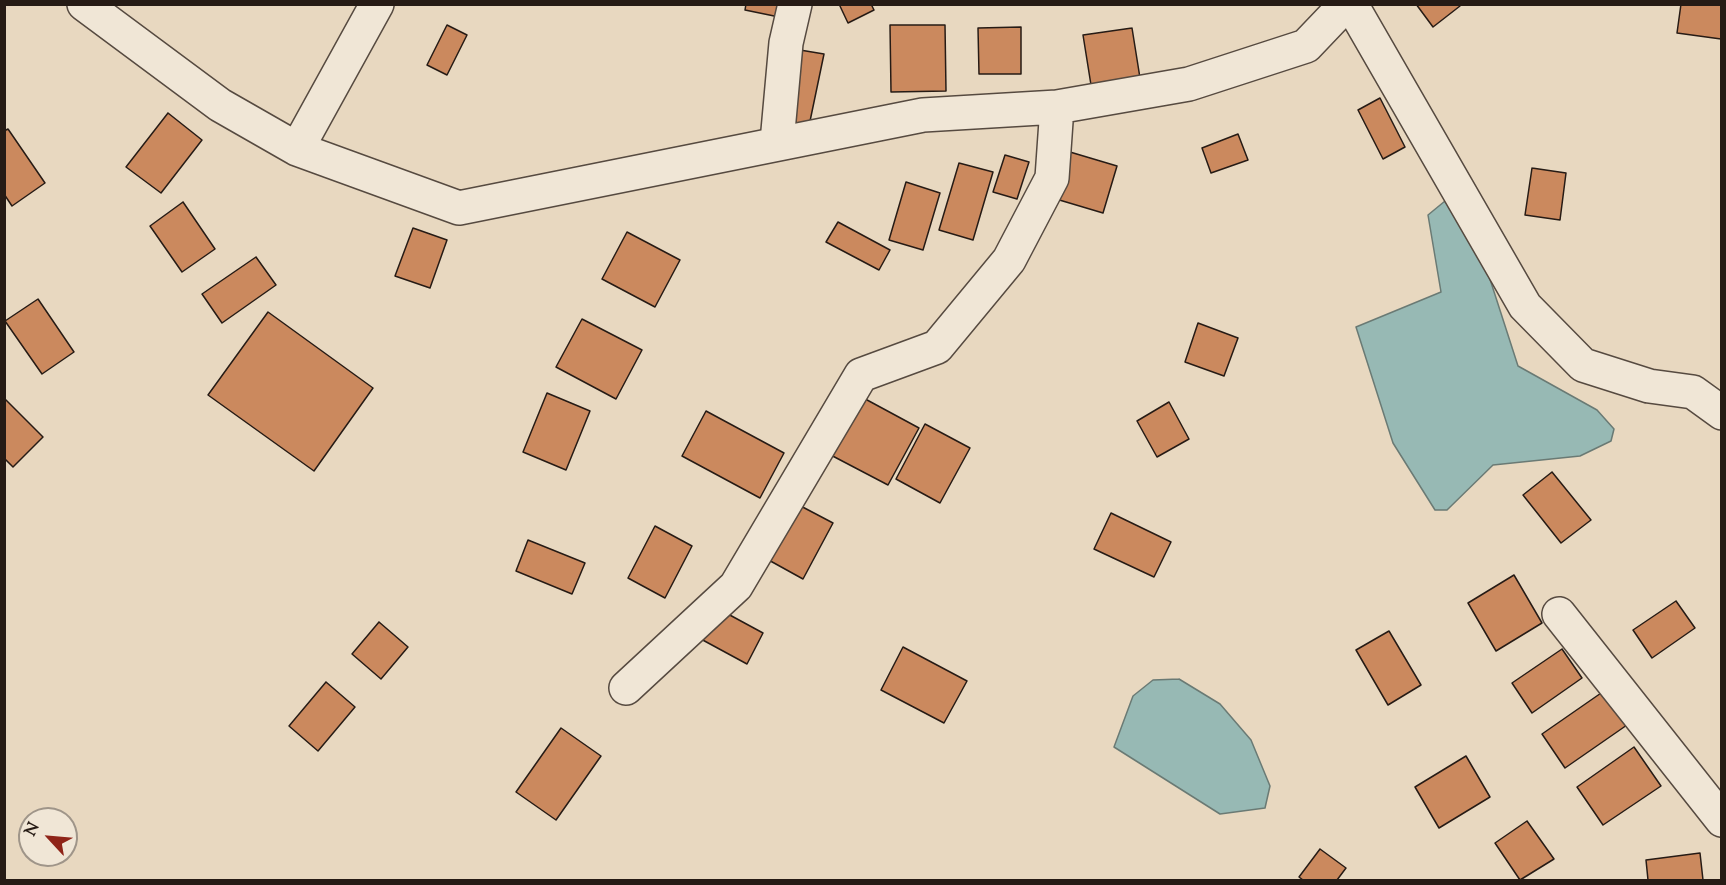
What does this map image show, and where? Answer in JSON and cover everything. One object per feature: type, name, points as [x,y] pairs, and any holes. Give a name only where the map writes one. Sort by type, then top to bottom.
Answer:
[{"type":"street","points":[[84,4],[220,105],[297,150],[459,208],[777,142],[924,115],[1057,107],[1188,84],[1306,46],[1346,4]]},
{"type":"street","points":[[297,150],[377,4]]},
{"type":"street","points":[[777,142],[786,43],[795,4]]},
{"type":"street","points":[[1351,4],[1525,306],[1583,365],[1648,386],[1693,392],[1722,413]]},
{"type":"street","points":[[626,688],[736,586],[861,375],[937,347],[1009,260],[1052,178],[1057,107]]},
{"type":"street","points":[[1559,614],[1722,820]]},
{"type":"water","points":[[1445,201],[1477,239],[1518,366],[1597,410],[1614,429],[1611,441],[1580,456],[1493,465],[1447,510],[1435,510],[1393,443],[1356,327],[1441,292],[1428,215]]},
{"type":"water","points":[[1179,679],[1220,704],[1251,740],[1270,786],[1265,808],[1220,814],[1114,747],[1133,696],[1153,680]]},
{"type":"building","points":[[746,4],[781,4],[779,17],[745,10]]},
{"type":"building","points":[[839,4],[871,4],[874,10],[848,23]]},
{"type":"building","points":[[1416,4],[1459,4],[1460,6],[1433,27]]},
{"type":"building","points":[[1681,4],[1722,4],[1721,39],[1677,33]]},
{"type":"building","points":[[447,25],[467,35],[447,75],[427,65]]},
{"type":"building","points":[[890,25],[945,25],[946,91],[891,92]]},
{"type":"building","points":[[1021,27],[1021,74],[979,74],[978,28]]},
{"type":"building","points":[[1132,28],[1140,78],[1091,85],[1083,35]]},
{"type":"building","points":[[800,50],[824,54],[809,126],[786,121]]},
{"type":"building","points":[[1380,98],[1405,147],[1383,159],[1358,110]]},
{"type":"building","points":[[168,113],[202,140],[161,193],[126,167]]},
{"type":"building","points":[[8,129],[45,183],[12,206],[4,194],[4,131]]},
{"type":"building","points":[[1238,134],[1248,160],[1211,173],[1202,148]]},
{"type":"building","points":[[1070,152],[1117,166],[1103,213],[1056,199]]},
{"type":"building","points":[[1005,155],[1029,162],[1017,199],[993,192]]},
{"type":"building","points":[[959,163],[993,172],[973,240],[939,230]]},
{"type":"building","points":[[1532,168],[1566,173],[1560,220],[1525,215]]},
{"type":"building","points":[[906,182],[940,193],[923,250],[889,240]]},
{"type":"building","points":[[183,202],[215,249],[182,272],[150,226]]},
{"type":"building","points":[[838,222],[890,250],[879,270],[826,242]]},
{"type":"building","points":[[413,228],[447,240],[430,288],[395,276]]},
{"type":"building","points":[[627,232],[680,260],[655,307],[602,279]]},
{"type":"building","points":[[256,257],[276,285],[222,323],[202,294]]},
{"type":"building","points":[[38,299],[74,352],[42,374],[5,321]]},
{"type":"building","points":[[268,312],[373,388],[314,471],[208,395]]},
{"type":"building","points":[[582,319],[642,350],[616,399],[556,367]]},
{"type":"building","points":[[1198,323],[1238,338],[1224,376],[1185,362]]},
{"type":"building","points":[[547,393],[590,411],[566,470],[523,452]]},
{"type":"building","points":[[856,394],[919,428],[888,485],[825,452]]},
{"type":"building","points":[[5,399],[43,437],[13,467],[4,458]]},
{"type":"building","points":[[1169,402],[1189,439],[1157,457],[1137,421]]},
{"type":"building","points":[[706,411],[784,453],[760,498],[682,456]]},
{"type":"building","points":[[925,424],[970,448],[940,503],[896,479]]},
{"type":"building","points":[[1552,472],[1591,520],[1561,543],[1523,495]]},
{"type":"building","points":[[795,503],[833,523],[803,579],[765,558]]},
{"type":"building","points":[[1111,513],[1171,542],[1154,577],[1094,549]]},
{"type":"building","points":[[655,526],[692,546],[665,598],[628,578]]},
{"type":"building","points":[[528,540],[585,563],[572,594],[516,571]]},
{"type":"building","points":[[1514,575],[1542,623],[1496,651],[1468,603]]},
{"type":"building","points":[[1676,601],[1695,628],[1652,658],[1633,630]]},
{"type":"building","points":[[715,607],[763,633],[747,664],[699,638]]},
{"type":"building","points":[[379,622],[408,647],[381,679],[352,654]]},
{"type":"building","points":[[1389,631],[1421,685],[1388,705],[1356,650]]},
{"type":"building","points":[[903,647],[967,681],[944,723],[881,690]]},
{"type":"building","points":[[1562,649],[1582,678],[1532,713],[1512,683]]},
{"type":"building","points":[[326,682],[355,707],[318,751],[289,726]]},
{"type":"building","points":[[1604,691],[1627,725],[1565,768],[1542,734]]},
{"type":"building","points":[[561,728],[601,756],[556,820],[516,792]]},
{"type":"building","points":[[1634,747],[1661,786],[1603,825],[1577,787]]},
{"type":"building","points":[[1466,756],[1490,797],[1439,828],[1415,787]]},
{"type":"building","points":[[1527,821],[1554,859],[1520,880],[1495,843]]},
{"type":"building","points":[[1320,849],[1346,868],[1337,880],[1303,880],[1299,877]]},
{"type":"building","points":[[1700,853],[1703,880],[1648,880],[1646,860]]}]
